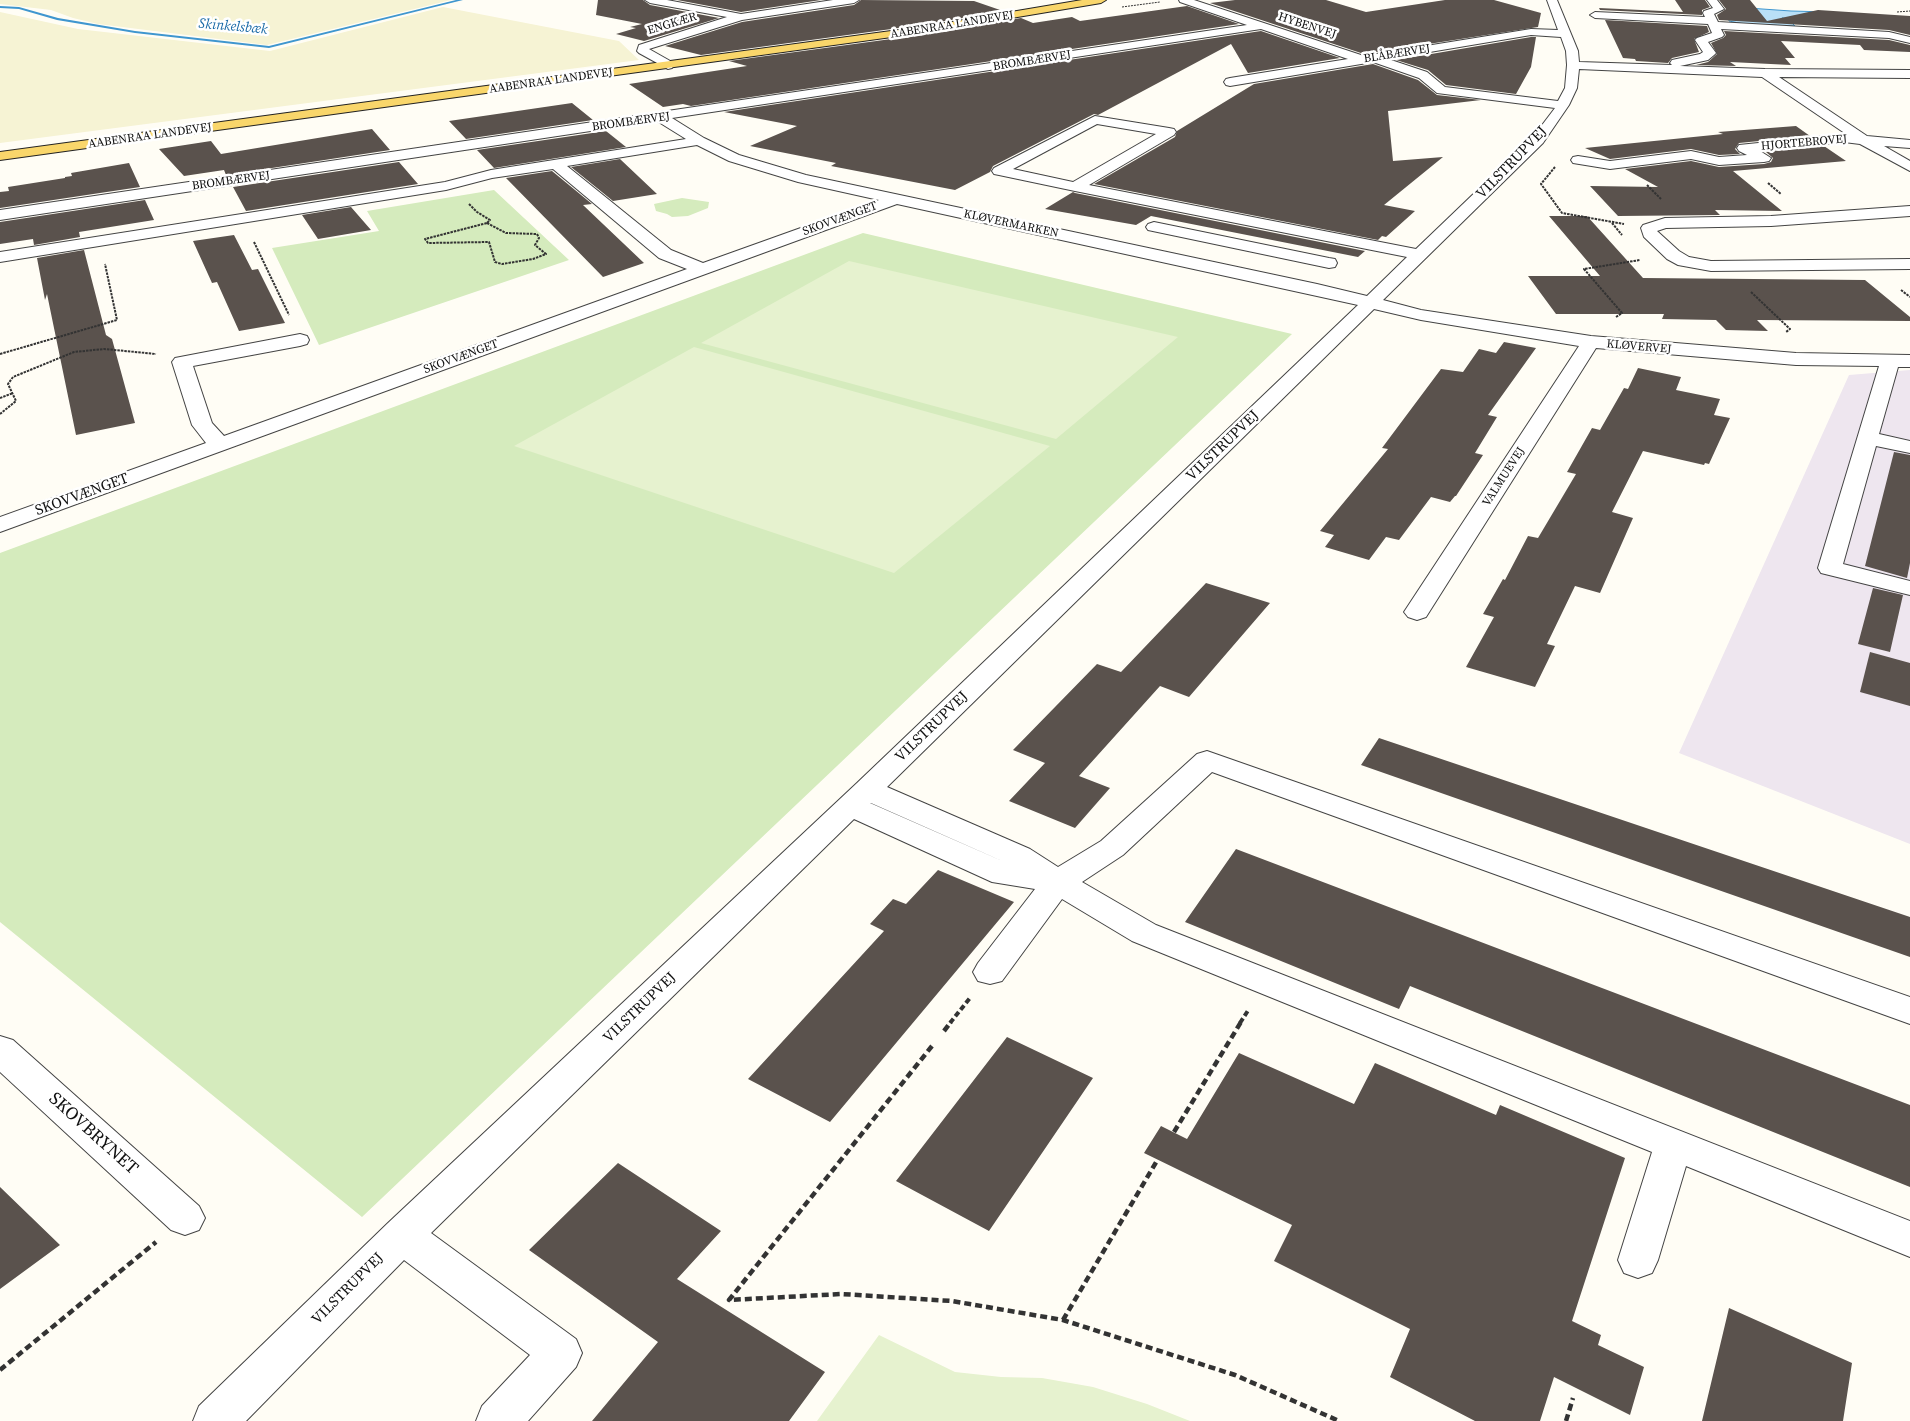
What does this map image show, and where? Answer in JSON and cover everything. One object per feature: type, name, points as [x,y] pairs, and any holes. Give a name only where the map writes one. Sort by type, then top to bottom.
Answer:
[{"type":"main road","name":"AABENRAA LANDEVEJ","points":[[0,156],[928,29],[1102,0]]},
{"type":"street","name":"ENGKÆR","points":[[650,0],[740,17]]},
{"type":"street","name":"ENGKÆR","points":[[668,65],[643,51],[643,47],[740,17],[854,0]]},
{"type":"street","name":"HYBENVEJ","points":[[1184,0],[1423,75],[1441,90],[1563,106]]},
{"type":"street","name":"VILSTRUPVEJ","points":[[215,1421],[402,1234],[859,798],[1538,140],[1563,106],[1571,88],[1572,51],[1552,0]]},
{"type":"street","points":[[1654,62],[1674,63],[1704,57],[1710,52],[1701,40],[1718,35],[1708,13],[1719,9],[1712,0]]},
{"type":"street","points":[[1596,15],[1761,28],[1889,35],[1910,40]]},
{"type":"street","name":"BROMBÆRVEJ","points":[[0,215],[1262,26]]},
{"type":"street","points":[[1761,28],[1773,42]]},
{"type":"street","name":"BLÅBÆRVEJ","points":[[1230,82],[1531,32],[1565,34]]},
{"type":"street","points":[[1573,65],[1765,74],[1910,74]]},
{"type":"street","name":"HJORTEBROVEJ","points":[[1765,74],[1862,140]]},
{"type":"street","name":"KLØVERMARKEN","points":[[661,117],[699,141],[734,158],[766,170],[893,200],[1371,301]]},
{"type":"street","points":[[1075,187],[1169,132],[1095,120],[998,171],[1075,187],[1420,254]]},
{"type":"street","name":"HJORTEBROVEJ","points":[[1578,160],[1610,164],[1691,155],[1720,161],[1764,158],[1744,148],[1844,138],[1910,144]]},
{"type":"street","points":[[1862,140],[1910,167]]},
{"type":"street","name":"BROMBÆRVEJ","points":[[0,257],[446,186],[492,174],[699,141]]},
{"type":"street","points":[[556,164],[665,254],[702,269]]},
{"type":"street","name":"HJORTEBROVEJ","points":[[1610,164],[1628,173]]},
{"type":"street","name":"SKOVVÆNGET","points":[[0,525],[893,200]]},
{"type":"street","points":[[1910,211],[1771,221],[1665,223],[1649,228],[1650,234],[1673,255],[1684,261],[1726,267],[1910,264]]},
{"type":"street","points":[[1154,227],[1329,263]]},
{"type":"street","points":[[1186,261],[1216,240]]},
{"type":"street","name":"KLØVERVEJ","points":[[1371,301],[1421,315],[1591,342],[1796,359],[1910,361]]},
{"type":"street","points":[[220,445],[202,425],[182,362],[300,340]]},
{"type":"street","name":"VALMUEVEJ","points":[[1417,612],[1591,342]]},
{"type":"street","points":[[1890,361],[1830,568],[1910,588]]},
{"type":"street","points":[[1868,438],[1910,447]]},
{"type":"street","points":[[990,972],[1058,882],[1112,848],[1207,760],[1910,1011]]},
{"type":"street","points":[[859,798],[1004,874],[1058,882],[1144,933],[1910,1239]]},
{"type":"street","name":"SKOVBRYNET","points":[[0,1050],[185,1218]]},
{"type":"street","points":[[1638,1260],[1672,1144]]},
{"type":"street","points":[[402,1234],[561,1353],[498,1421]]},
{"type":"path","points":[[1578,160],[1555,167],[1541,184],[1562,213],[1649,228]]},
{"type":"path","points":[[244,218],[300,340]]},
{"type":"path","points":[[487,223],[493,225],[497,230],[506,233],[537,234],[539,238],[535,245],[546,254],[533,259],[502,264],[495,262],[489,242],[428,243],[424,239],[487,223]]},
{"type":"path","points":[[0,354],[117,320],[100,241]]},
{"type":"path","points":[[1591,342],[1597,327],[1622,313],[1584,270],[1673,255]]},
{"type":"path","points":[[1726,267],[1790,329],[1778,340],[1796,359]]},
{"type":"path","points":[[0,414],[16,401],[8,384],[13,377],[74,352],[104,349],[164,354]]},
{"type":"path","points":[[0,398],[13,393]]},
{"type":"path","points":[[944,1031],[990,972]]},
{"type":"path","points":[[1174,1132],[1266,982]]},
{"type":"path","points":[[932,1046],[729,1300],[841,1294],[952,1301],[1063,1320],[1236,1375],[1339,1421]]},
{"type":"path","points":[[1063,1320],[1158,1160]]},
{"type":"path","points":[[0,1370],[185,1218]]},
{"type":"path","points":[[1566,1421],[1573,1398]]},
{"type":"shaded area","points":[[0,0],[451,0],[267,45],[98,24],[51,10],[0,4]]},
{"type":"shaded area","points":[[443,7],[619,41],[639,60],[0,143],[0,12],[78,29],[270,51]]},
{"type":"shaded area","points":[[1910,370],[1910,844],[1679,753],[1849,375]]},
{"type":"green space","points":[[494,190],[569,260],[319,345],[272,248],[379,231],[367,211]]},
{"type":"green space","points":[[682,198],[709,202],[708,208],[688,216],[672,217],[656,211],[654,204]]},
{"type":"green space","points":[[863,233],[1292,334],[362,1217],[0,922],[0,553]]},
{"type":"green space","points":[[849,261],[1178,337],[1056,439],[701,343]]},
{"type":"green space","points":[[694,347],[1050,446],[894,573],[514,446]]},
{"type":"green space","points":[[879,1335],[955,1372],[1001,1377],[1042,1378],[1093,1387],[1147,1404],[1190,1421],[817,1421]]},
{"type":"water","points":[[1748,8],[1828,12],[1796,19],[1782,18],[1789,20],[1795,26],[1744,24],[1729,21],[1728,9]]},
{"type":"building","points":[[598,0],[643,0],[650,5],[719,18],[644,41],[616,34],[636,28],[630,27],[642,24],[596,15]]},
{"type":"building","points":[[677,0],[821,0],[741,12]]},
{"type":"building","points":[[861,0],[974,1],[1003,11],[928,24],[701,55],[665,46],[742,22],[854,5]]},
{"type":"building","points":[[1235,0],[1326,0],[1366,12],[1445,0],[1494,0],[1541,13],[1538,27],[1364,54],[1210,3]]},
{"type":"building","points":[[1675,0],[1705,0],[1710,7],[1702,10],[1702,15],[1600,10],[1599,8],[1683,12]]},
{"type":"building","points":[[1719,0],[1750,0],[1767,21],[1818,10],[1910,16],[1910,35],[1889,30],[1719,20],[1717,15],[1726,9]]},
{"type":"building","points":[[1187,6],[1239,24],[691,106],[683,104],[663,107],[629,84],[747,66],[729,61],[928,34],[1021,18],[1033,23],[1072,17],[1080,21]]},
{"type":"building","points":[[1605,20],[1707,26],[1709,32],[1694,39],[1699,52],[1672,58],[1668,63],[1636,61],[1635,59],[1623,58]]},
{"type":"building","points":[[1261,31],[1340,58],[1248,73],[1231,44],[1098,115],[1094,114],[993,166],[990,172],[955,190],[831,166],[836,163],[750,146],[797,126],[724,112]]},
{"type":"building","points":[[1724,31],[1889,40],[1910,45],[1910,52],[1864,50],[1860,45],[1781,41],[1795,58],[1785,58],[1791,65],[1730,62],[1736,66],[1696,65],[1708,62],[1717,54],[1711,43],[1723,38],[1726,35]]},
{"type":"building","points":[[1536,37],[1531,67],[1516,94],[1446,85],[1428,70],[1396,60]]},
{"type":"building","points":[[1373,64],[1418,80],[1437,95],[1481,100],[1388,111],[1393,161],[1443,157],[1384,205],[1415,211],[1386,237],[1382,236],[1378,240],[1094,184],[1175,137],[1177,131],[1254,84]]},
{"type":"building","points":[[572,103],[593,120],[466,139],[449,121]]},
{"type":"building","points":[[1796,126],[1810,136],[1739,143],[1735,149],[1740,154],[1719,155],[1691,149],[1610,159],[1585,148],[1723,134],[1718,132]]},
{"type":"building","points":[[372,129],[390,150],[226,175],[224,170],[184,176],[159,149],[211,141],[221,154]]},
{"type":"building","points":[[606,131],[626,147],[494,168],[477,150]]},
{"type":"building","points":[[1824,146],[1846,161],[1733,171],[1782,211],[1715,210],[1720,215],[1618,216],[1590,186],[1658,187],[1625,169],[1691,161],[1719,167],[1764,164],[1771,162],[1773,158],[1766,152]]},
{"type":"building","points":[[620,159],[657,194],[613,201],[571,167]]},
{"type":"building","points":[[399,162],[418,184],[246,211],[233,187]]},
{"type":"building","points":[[129,163],[140,187],[0,208],[0,192],[9,191],[8,187],[65,178],[72,176],[71,173]]},
{"type":"building","points":[[552,171],[592,204],[583,205],[644,263],[603,277],[506,178]]},
{"type":"building","points":[[1073,192],[1365,251],[1358,257],[1151,216],[1136,225],[1045,209]]},
{"type":"building","points":[[145,200],[154,220],[79,232],[80,237],[34,245],[33,239],[0,244],[0,222]]},
{"type":"building","points":[[351,207],[371,230],[318,239],[302,215]]},
{"type":"building","points":[[1549,216],[1587,216],[1643,278],[1865,280],[1910,317],[1910,321],[1757,320],[1768,331],[1726,330],[1716,320],[1662,319],[1664,314],[1556,314],[1528,276],[1600,276]]},
{"type":"building","points":[[234,235],[252,270],[258,269],[285,323],[239,331],[217,282],[212,283],[193,241]]},
{"type":"building","points":[[84,250],[106,335],[112,339],[135,423],[76,435],[47,294],[45,300],[37,258]]},
{"type":"building","points":[[1504,342],[1536,348],[1488,415],[1497,417],[1475,453],[1483,455],[1456,496],[1450,502],[1431,497],[1399,540],[1386,537],[1369,560],[1325,547],[1334,535],[1320,531],[1388,449],[1382,448],[1441,369],[1463,372],[1479,349],[1496,353]]},
{"type":"building","points":[[1638,368],[1681,377],[1676,390],[1720,399],[1714,415],[1730,418],[1709,464],[1705,463],[1704,465],[1643,451],[1612,512],[1633,518],[1600,593],[1575,586],[1547,644],[1555,646],[1535,687],[1466,667],[1494,617],[1483,614],[1503,579],[1505,580],[1528,536],[1538,538],[1576,474],[1567,472],[1592,428],[1600,430],[1624,388],[1628,389]]},
{"type":"building","points":[[1894,452],[1910,455],[1910,563],[1907,578],[1865,566]]},
{"type":"building","points":[[1206,583],[1270,603],[1189,697],[1160,686],[1079,776],[1110,788],[1075,828],[1009,801],[1045,763],[1013,750],[1097,664],[1121,672]]},
{"type":"building","points":[[1873,588],[1903,595],[1890,652],[1858,644]]},
{"type":"building","points":[[1870,652],[1910,663],[1910,706],[1860,692]]},
{"type":"building","points":[[1379,738],[1910,917],[1910,957],[1361,765]]},
{"type":"building","points":[[1236,849],[1910,1105],[1910,1187],[1410,986],[1399,1009],[1185,922]]},
{"type":"building","points":[[938,870],[1014,902],[830,1122],[748,1079],[884,931],[870,924],[893,899],[906,904]]},
{"type":"building","points":[[1007,1037],[1093,1078],[989,1231],[896,1181]]},
{"type":"building","points":[[1239,1053],[1354,1104],[1375,1063],[1496,1115],[1500,1105],[1625,1158],[1572,1321],[1601,1335],[1598,1345],[1644,1367],[1630,1415],[1554,1377],[1540,1421],[1475,1421],[1390,1377],[1410,1329],[1274,1261],[1292,1225],[1144,1153],[1161,1126],[1187,1139]]},
{"type":"building","points":[[618,1163],[721,1231],[677,1279],[825,1372],[789,1421],[592,1421],[658,1342],[529,1250]]},
{"type":"building","points":[[0,1187],[60,1245],[0,1289]]},
{"type":"building","points":[[1729,1308],[1852,1363],[1843,1421],[1702,1421]]},
{"type":"waterway","name":"Skinkelsbæk","points":[[0,7],[19,8],[57,19],[135,32],[269,47],[461,0]]}]
